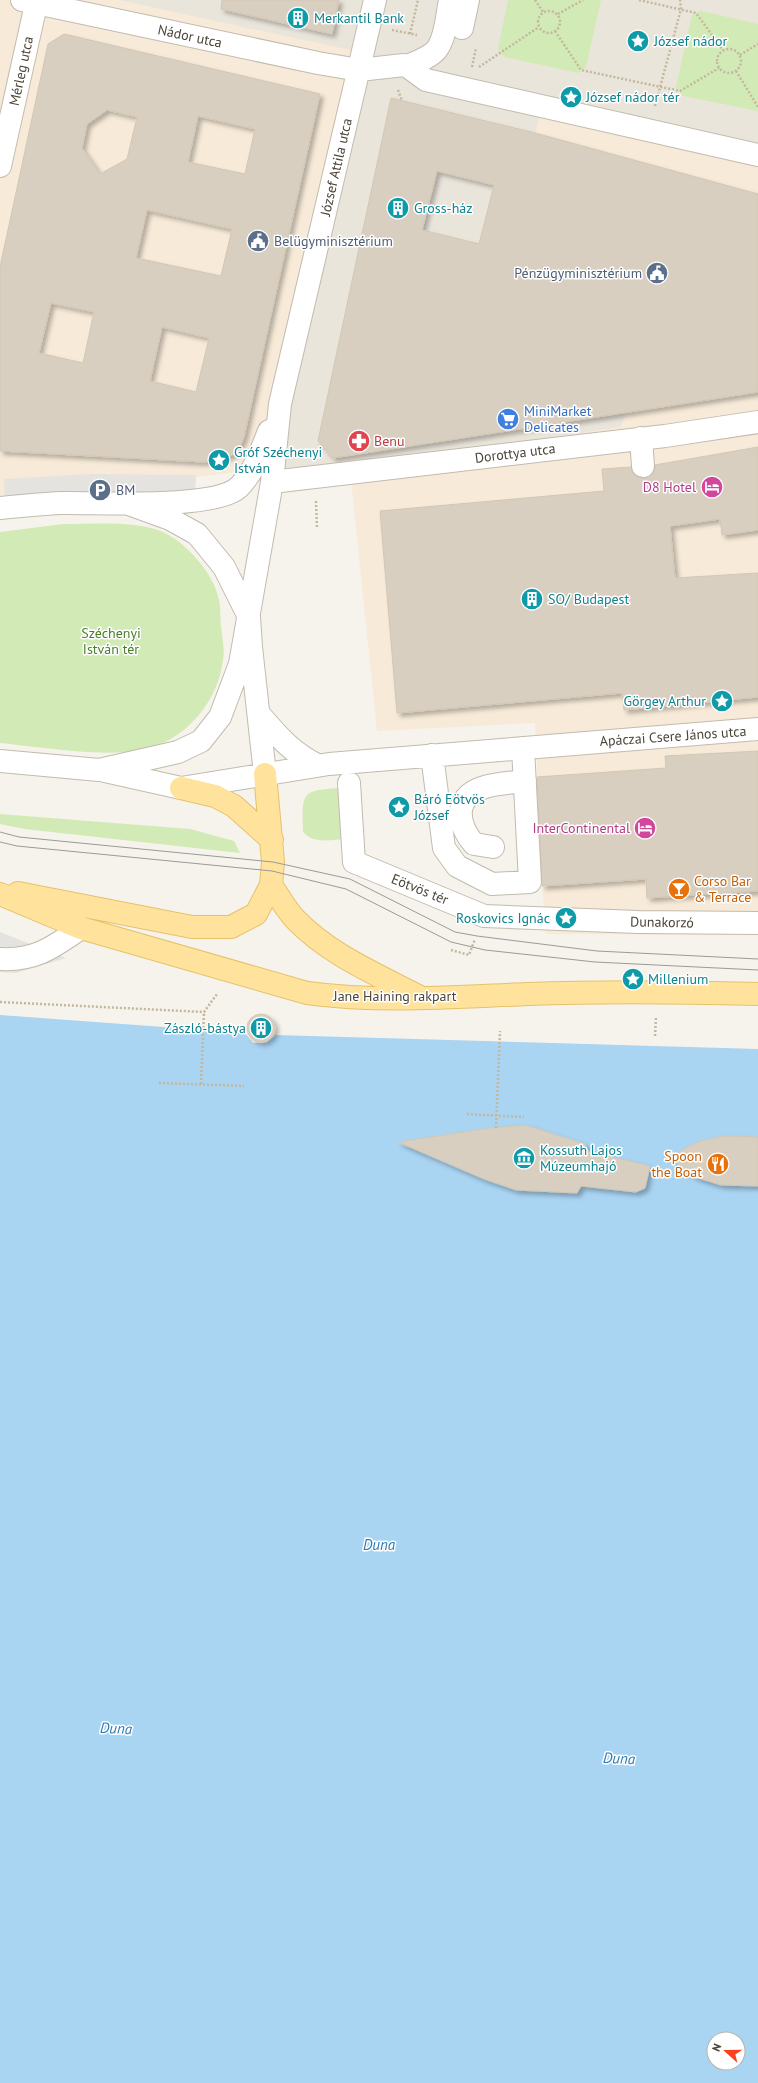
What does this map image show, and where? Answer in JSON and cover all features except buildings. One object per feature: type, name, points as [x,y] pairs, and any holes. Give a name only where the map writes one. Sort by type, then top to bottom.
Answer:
[{"type":"main road","points":[[0,890],[42,896],[192,927],[232,927],[256,914],[271,885],[273,862],[272,840],[265,774]]},
{"type":"main road","points":[[181,788],[215,796],[234,806],[272,840]]},
{"type":"main road","points":[[271,885],[295,919],[316,939],[340,956],[423,998]]},
{"type":"main road","name":"Jane Haining rakpart","points":[[0,894],[81,928],[307,993],[343,998],[423,998],[657,992],[758,994]]},
{"type":"street","name":"József Attila utca","points":[[280,404],[375,0]]},
{"type":"street","points":[[359,70],[408,66],[424,59],[437,49],[442,37],[450,0]]},
{"type":"street","points":[[462,28],[468,0]]},
{"type":"street","name":"Nádor utca","points":[[32,1],[318,63],[359,70]]},
{"type":"street","name":"Mérleg utca","points":[[0,166],[32,1]]},
{"type":"street","points":[[408,66],[426,80],[758,155]]},
{"type":"street","points":[[100,770],[178,752],[202,741],[220,717],[240,664],[272,482],[280,404]]},
{"type":"street","points":[[0,508],[60,503],[194,501],[224,496],[238,488],[258,460],[280,404]]},
{"type":"street","name":"Dorottya utca","points":[[272,482],[665,436],[758,422]]},
{"type":"street","points":[[641,438],[643,466]]},
{"type":"street","points":[[123,502],[170,519],[197,534],[224,566],[249,617],[250,647],[265,774]]},
{"type":"street","points":[[259,714],[282,741],[299,756],[317,765]]},
{"type":"street","name":"Apáczai Csere János utca","points":[[523,748],[758,729]]},
{"type":"street","points":[[0,761],[100,770],[181,788],[317,765],[432,755],[523,748],[530,882],[492,884],[457,866],[444,848],[432,755]]},
{"type":"street","points":[[493,847],[474,844],[465,834],[460,819],[461,805],[470,794],[482,788],[525,781]]},
{"type":"street","name":"Eötvös tér","points":[[349,783],[354,862],[484,916],[566,918]]},
{"type":"street","name":"Dunakorzó","points":[[566,918],[638,922],[758,923]]},
{"type":"street","points":[[0,959],[16,960],[45,952],[81,928]]},
{"type":"path","points":[[408,41],[418,0]]},
{"type":"path","points":[[534,0],[543,12]]},
{"type":"path","points":[[558,14],[583,0]]},
{"type":"path","points":[[639,0],[696,13],[723,50]]},
{"type":"path","points":[[650,131],[681,9],[680,0]]},
{"type":"path","points":[[552,10],[558,14],[560,18],[560,25],[555,31],[548,33],[539,27],[538,20],[543,12],[552,10]]},
{"type":"path","points":[[471,72],[539,27]]},
{"type":"path","points":[[555,31],[582,70],[680,91],[719,68]]},
{"type":"path","points":[[740,56],[758,44]]},
{"type":"path","points":[[731,49],[740,56],[740,65],[736,71],[727,73],[719,68],[716,59],[723,50],[731,49]]},
{"type":"path","points":[[736,71],[758,107]]},
{"type":"path","points":[[452,950],[469,955],[484,916]]},
{"type":"path","points":[[201,1084],[204,1012],[217,994]]},
{"type":"path","points":[[0,1002],[204,1012]]},
{"type":"path","points":[[496,1128],[500,1031]]},
{"type":"path","points":[[159,1082],[244,1086]]},
{"type":"path","points":[[467,1114],[524,1117]]},
{"type":"shaded area","name":"Belügyminisztérium","points":[[0,0],[118,0],[355,51],[259,469],[0,502]]},
{"type":"shaded area","points":[[118,0],[758,0],[758,159],[657,288],[627,412],[621,427],[350,470],[259,469],[355,52]]},
{"type":"shaded area","points":[[540,116],[758,159],[758,935],[545,934],[535,723],[377,731],[350,470],[621,427],[627,412],[656,288],[535,133]]},
{"type":"shaded area","name":"BM","points":[[91,474],[196,475],[195,501],[5,507],[4,479]]},
{"type":"shaded area","points":[[0,932],[66,958],[16,973],[0,972]]},
{"type":"green space","points":[[508,0],[601,0],[586,67],[578,73],[504,57],[498,49]]},
{"type":"green space","points":[[701,11],[758,24],[758,111],[683,96],[676,87],[692,15]]},
{"type":"green space","name":"Széchenyi István tér","points":[[63,524],[129,524],[155,529],[165,533],[190,551],[204,568],[215,587],[220,604],[224,647],[224,656],[220,674],[209,701],[200,713],[191,724],[167,741],[153,747],[137,751],[98,753],[0,743],[0,532]]},
{"type":"green space","points":[[341,788],[344,839],[317,840],[307,836],[303,832],[303,809],[306,796],[318,790]]},
{"type":"green space","points":[[0,814],[190,829],[234,841],[240,853],[25,829],[0,824]]},
{"type":"water","name":"Duna","points":[[0,1015],[245,1033],[253,1043],[266,1043],[276,1035],[758,1049],[758,2083],[0,2083]]},
{"type":"tram line","points":[[0,832],[19,837],[273,862],[350,879],[455,932],[477,936],[597,951],[758,959]]},
{"type":"tram line","points":[[0,842],[17,846],[272,871],[346,889],[451,942],[485,950],[595,962],[758,970]]},
{"type":"place","name":"Merkantil Bank","points":[[298,18]]},
{"type":"place","name":"József nádor","points":[[638,41]]},
{"type":"place","name":"József nádor tér","points":[[571,97]]},
{"type":"place","name":"Gross-ház","points":[[398,208]]},
{"type":"place","name":"Belügyminisztérium","points":[[258,241]]},
{"type":"place","name":"Pénzügyminisztérium","points":[[657,273]]},
{"type":"place","name":"MiniMarket Delicates","points":[[508,419]]},
{"type":"place","name":"Benu","points":[[359,441]]},
{"type":"place","name":"Gróf Széchenyi István","points":[[219,460]]},
{"type":"place","name":"D8 Hotel","points":[[712,487]]},
{"type":"place","name":"BM","points":[[100,490]]},
{"type":"place","name":"SO/ Budapest","points":[[532,599]]},
{"type":"place","name":"Görgey Arthur","points":[[722,701]]},
{"type":"place","name":"Báró Eötvös József","points":[[399,807]]},
{"type":"place","name":"InterContinental","points":[[645,828]]},
{"type":"place","name":"Corso Bar & Terrace","points":[[679,889]]},
{"type":"place","name":"Roskovics Ignác","points":[[566,918]]},
{"type":"place","name":"Millenium","points":[[633,979]]},
{"type":"place","name":"Zászló-bástya","points":[[261,1028]]},
{"type":"place","name":"Kossuth Lajos Múzeumhajó","points":[[524,1158]]},
{"type":"place","name":"Spoon the Boat","points":[[718,1164]]}]
